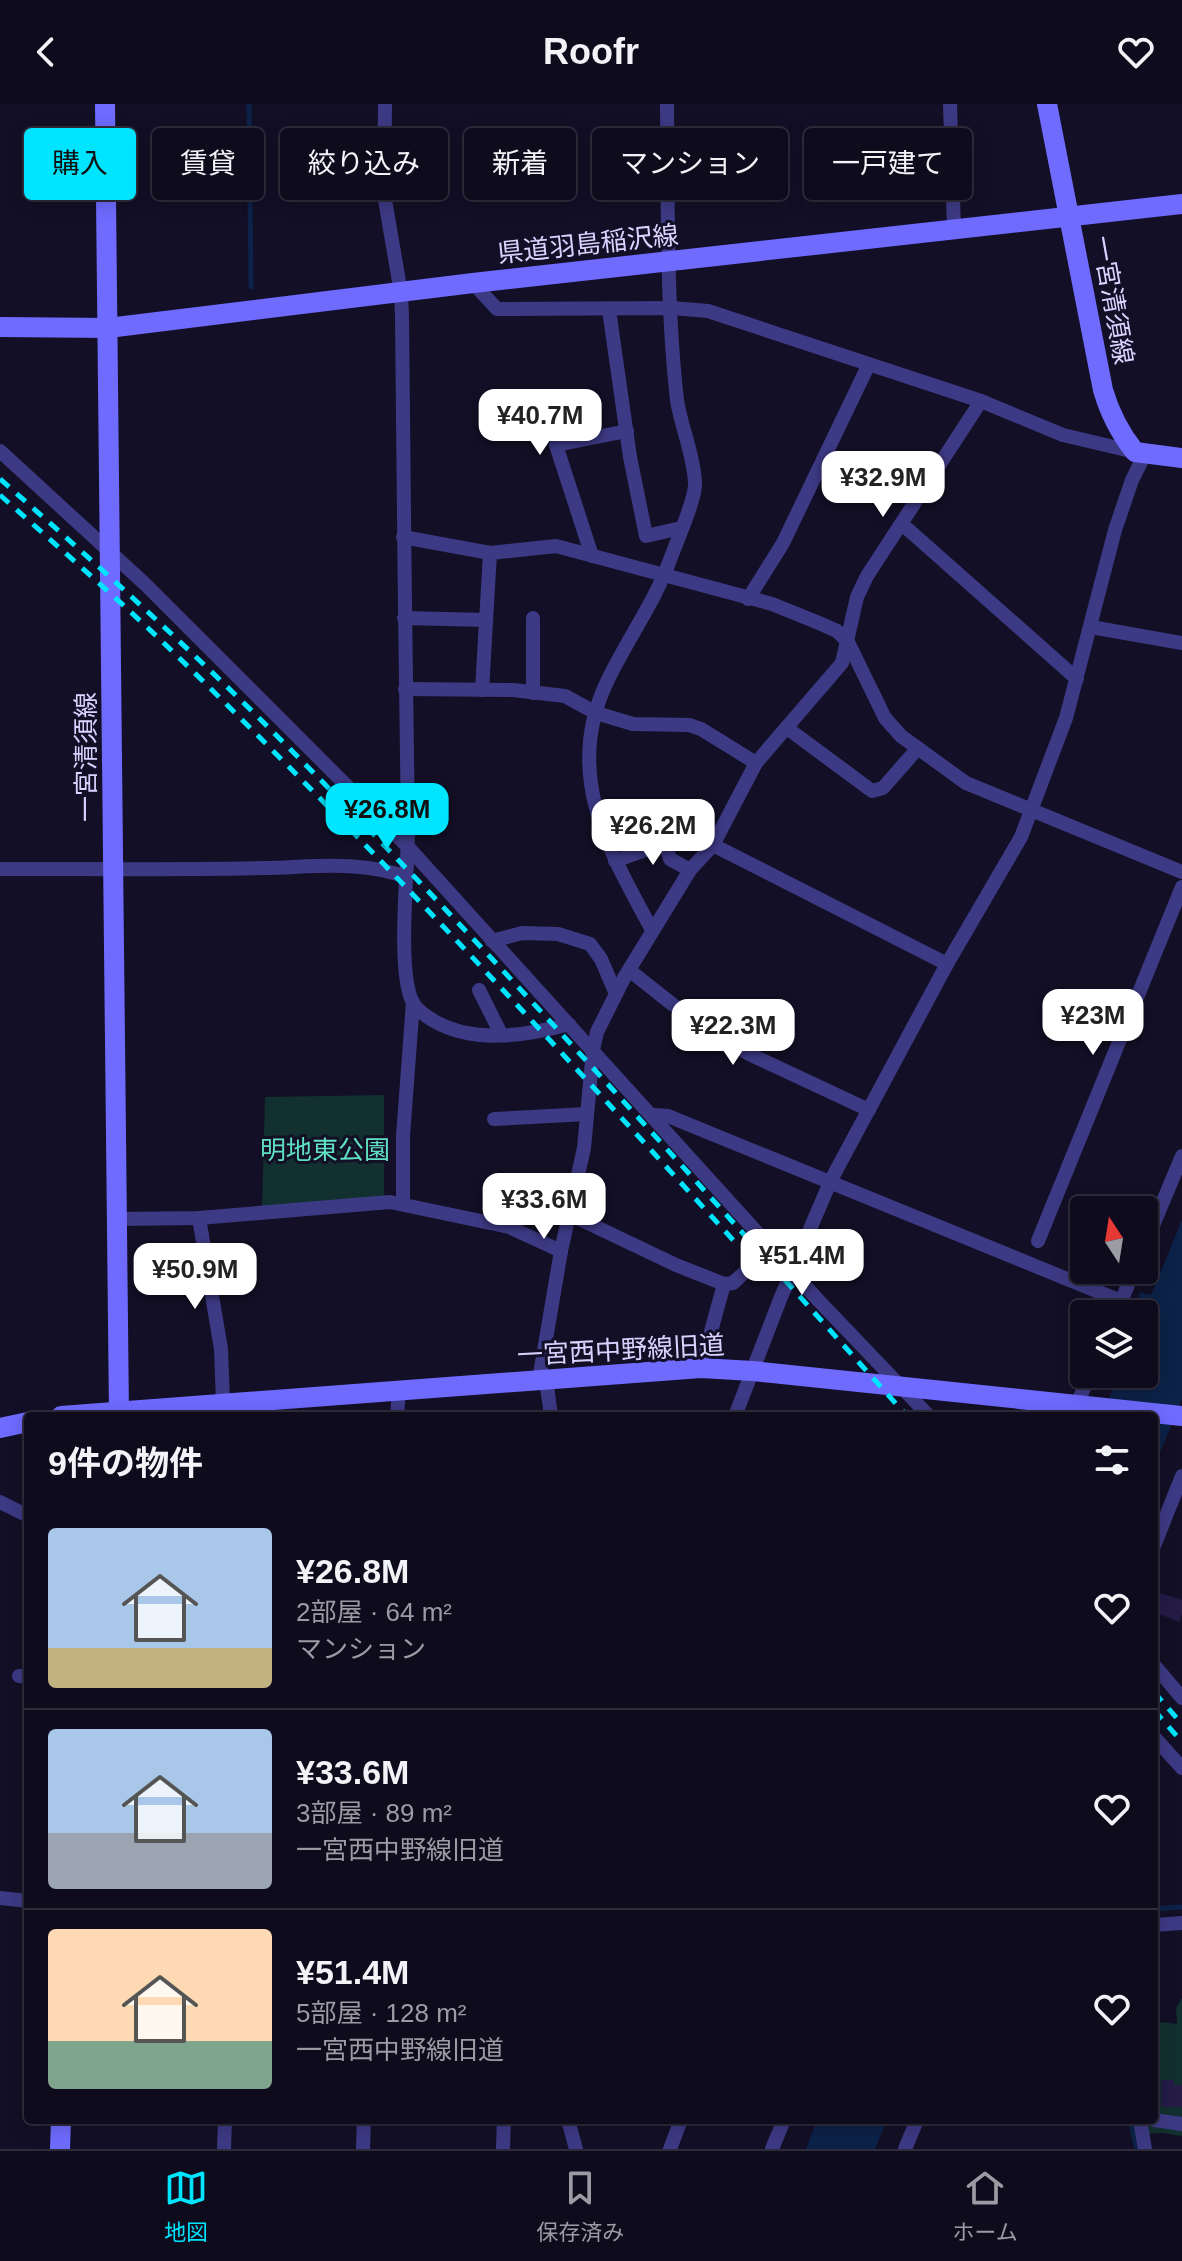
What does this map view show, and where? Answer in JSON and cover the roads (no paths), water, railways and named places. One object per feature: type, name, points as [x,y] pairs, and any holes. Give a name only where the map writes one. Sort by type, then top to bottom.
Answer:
[{"type":"main road","name":"一宮清須線","points":[[105,104],[119,1412]]},
{"type":"main road","name":"一宮清須線","points":[[1047,104],[1103,390],[1119,432],[1140,453]]},
{"type":"main road","name":"県道羽島稲沢線","points":[[0,327],[108,328],[473,283],[1182,204]]},
{"type":"main road","points":[[1140,453],[1182,458]]},
{"type":"main road","name":"一宮西中野線旧道","points":[[128,1412],[223,1402],[257,1408],[399,1390],[701,1368],[904,1387],[1110,1412]]},
{"type":"main road","name":"一宮西中野線旧道","points":[[1158,1415],[1182,1416]]},
{"type":"main road","points":[[0,1428],[24,1423]]},
{"type":"main road","points":[[60,2149],[61,2124]]},
{"type":"street","points":[[385,104],[384,194],[401,293],[408,847],[406,956],[413,1002],[403,1136],[403,1204]]},
{"type":"street","points":[[652,930],[615,861],[596,813],[589,777],[590,747],[604,688],[664,577],[696,485],[678,402],[669,261],[667,104]]},
{"type":"street","points":[[950,104],[954,229]]},
{"type":"street","points":[[473,283],[497,309],[671,308],[708,311],[981,401],[1063,435],[1140,453],[1115,530],[1066,718],[1021,837],[947,964],[831,1180],[737,1412]]},
{"type":"street","points":[[609,310],[646,536],[681,528]]},
{"type":"street","points":[[748,599],[783,543],[869,364]]},
{"type":"street","points":[[550,1412],[542,1380],[561,1251],[584,1148],[597,1032],[652,930],[690,870],[713,845],[756,763],[842,663],[857,597],[867,576],[981,401]]},
{"type":"street","points":[[592,556],[556,445],[627,431]]},
{"type":"street","points":[[0,451],[167,605],[408,847],[819,1301],[926,1412]]},
{"type":"street","points":[[902,524],[1077,679]]},
{"type":"street","points":[[403,537],[490,553],[556,546],[772,604],[819,623],[837,631],[848,642],[885,718],[901,736],[966,783],[1182,872]]},
{"type":"street","points":[[482,690],[490,553]]},
{"type":"street","points":[[404,618],[486,620]]},
{"type":"street","points":[[533,618],[533,693]]},
{"type":"street","points":[[1091,627],[1182,643]]},
{"type":"street","points":[[405,689],[565,696],[596,713],[633,724],[689,725],[701,729],[756,763]]},
{"type":"street","points":[[787,728],[872,791],[883,788],[918,748]]},
{"type":"street","points":[[615,861],[665,843],[670,859],[690,870]]},
{"type":"street","points":[[713,845],[947,964]]},
{"type":"street","points":[[0,869],[349,865],[406,877]]},
{"type":"street","points":[[1038,1241],[1182,887]]},
{"type":"street","points":[[492,941],[522,933],[558,934],[590,944],[601,959],[616,994]]},
{"type":"street","points":[[629,970],[672,1004],[747,1053],[869,1110]]},
{"type":"street","points":[[479,990],[501,1034]]},
{"type":"street","points":[[413,1002],[424,1014],[450,1030],[487,1037],[536,1033],[569,1024]]},
{"type":"street","points":[[494,1119],[587,1114]]},
{"type":"street","points":[[653,1115],[668,1116],[831,1180],[1102,1300]]},
{"type":"street","points":[[1158,1213],[1182,1156]]},
{"type":"street","points":[[117,1219],[199,1218],[390,1202],[509,1227],[561,1251]]},
{"type":"street","points":[[569,1214],[676,1265],[724,1284],[733,1283],[772,1247]]},
{"type":"street","points":[[199,1218],[221,1349],[223,1402]]},
{"type":"street","points":[[701,1368],[724,1284]]},
{"type":"street","points":[[1074,1410],[1084,1388]]},
{"type":"street","points":[[397,1412],[399,1390]]},
{"type":"street","points":[[1158,1536],[1182,1476]]},
{"type":"street","points":[[0,1502],[24,1514]]},
{"type":"street","points":[[1158,1670],[1182,1697]]},
{"type":"street","points":[[1158,1741],[1182,1768]]},
{"type":"street","points":[[0,1898],[24,1901]]},
{"type":"street","points":[[1158,1925],[1182,1923]]},
{"type":"street","points":[[1158,2121],[1182,2124]]},
{"type":"street","points":[[224,2149],[225,2124]]},
{"type":"street","points":[[363,2149],[364,2124]]},
{"type":"street","points":[[503,2149],[504,2124]]},
{"type":"street","points":[[569,2124],[576,2149]]},
{"type":"street","points":[[670,2149],[679,2124]]},
{"type":"street","points":[[772,2149],[782,2124]]},
{"type":"street","points":[[905,2149],[915,2124]]},
{"type":"street","points":[[1141,2124],[1145,2149]]},
{"type":"water","points":[[1182,1220],[1182,1399],[1158,1457],[1158,1412],[1104,1412],[1113,1388],[1158,1388],[1158,1300],[1138,1299],[1140,1292],[1151,1295],[1158,1284]]},
{"type":"water","points":[[815,2124],[885,2124],[875,2149],[806,2149]]},
{"type":"waterway","points":[[249,104],[251,287]]},
{"type":"waterway","points":[[1158,1909],[1182,1907]]},
{"type":"waterway","points":[[1131,2124],[1137,2149]]},
{"type":"railway","points":[[0,479],[196,657],[344,804],[588,1063],[903,1412]]},
{"type":"railway","points":[[0,495],[149,629],[315,793],[526,1015],[734,1241]]},
{"type":"railway","points":[[1158,1697],[1182,1724]]},
{"type":"railway","points":[[1158,1715],[1182,1742]]},
{"type":"park label","name":"明地東公園","points":[[325,1150]]}]
